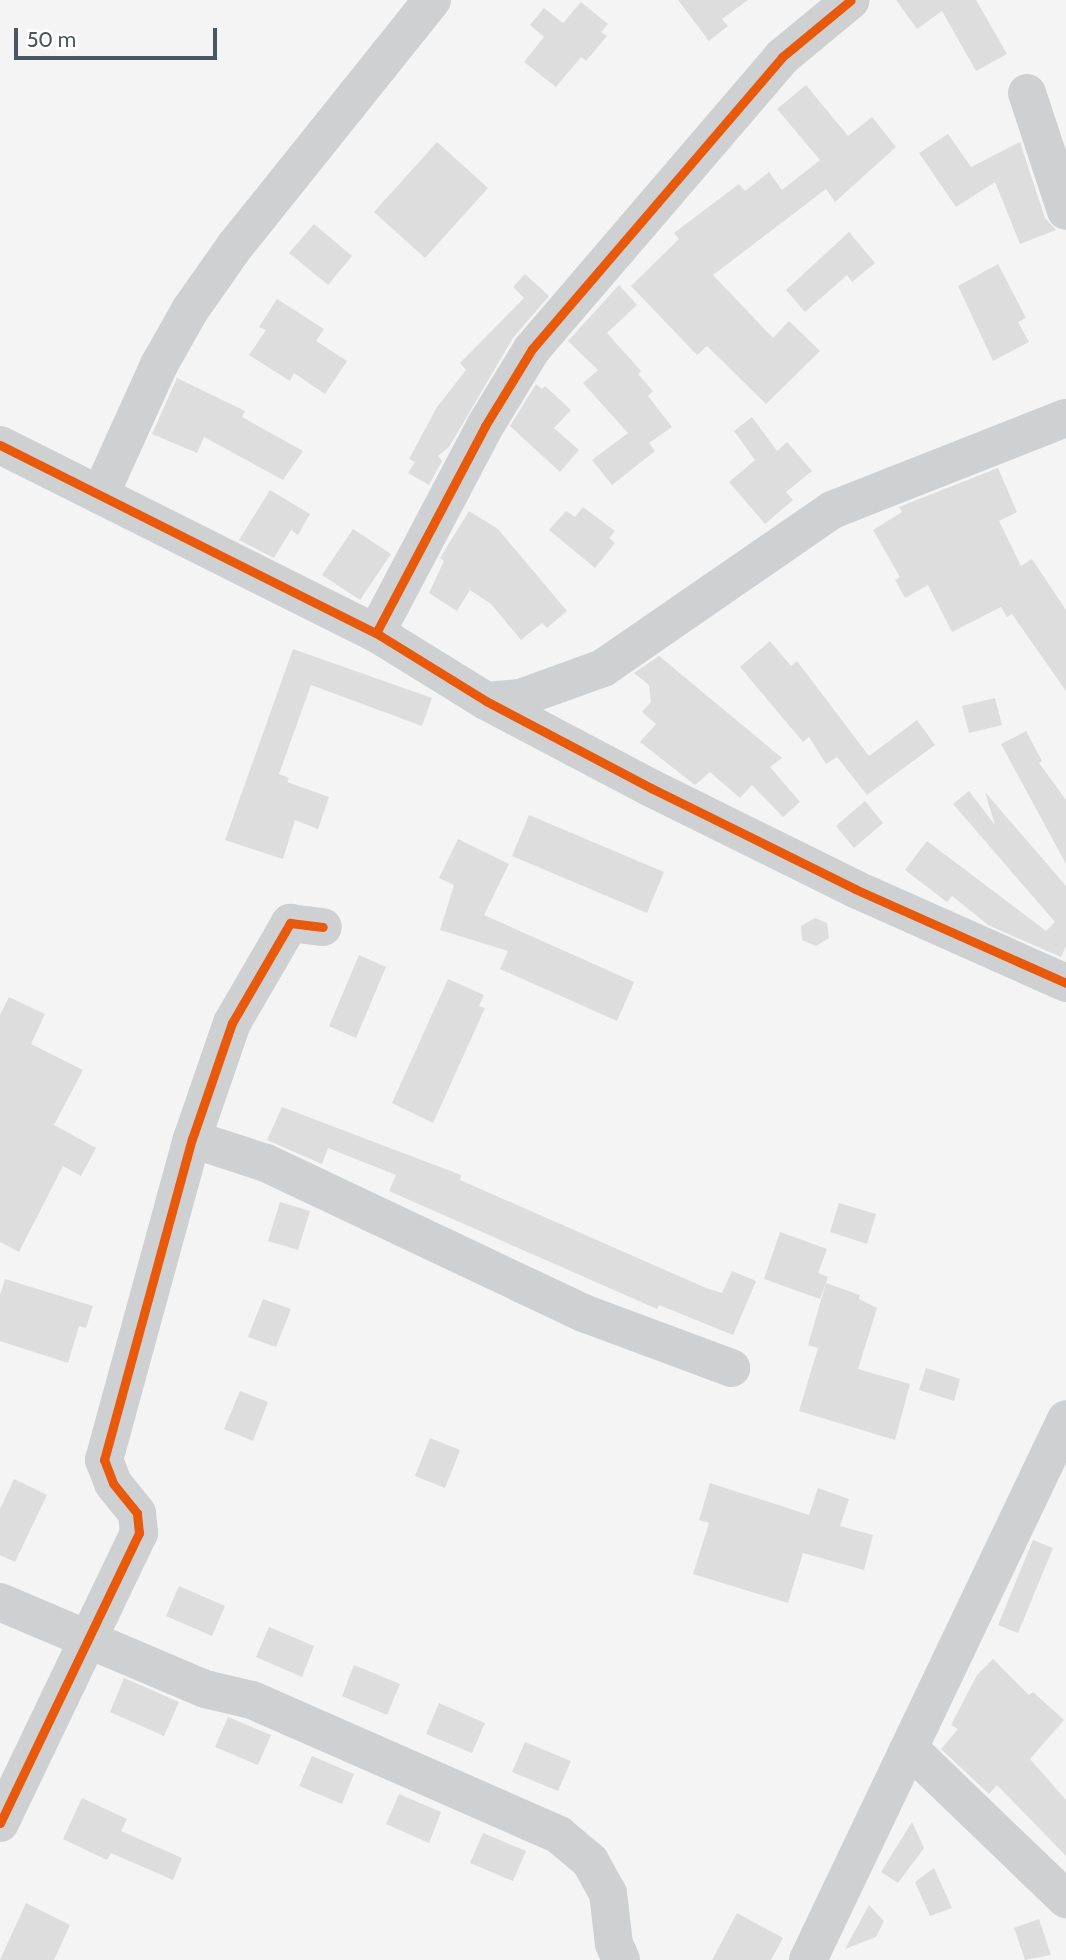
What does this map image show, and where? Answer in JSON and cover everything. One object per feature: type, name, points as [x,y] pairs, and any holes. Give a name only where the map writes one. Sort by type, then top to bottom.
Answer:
[{"type":"street","points":[[100,495],[159,365],[190,310],[234,246],[432,0]]},
{"type":"street","points":[[376,633],[485,426],[532,349],[782,57],[851,0]]},
{"type":"street","points":[[1027,93],[1066,211]]},
{"type":"street","points":[[486,701],[520,698],[603,668],[832,510],[1066,418]]},
{"type":"street","points":[[0,445],[376,633],[486,701],[855,889],[1066,983]]},
{"type":"street","points":[[0,1823],[90,1643],[139,1534],[137,1513],[113,1483],[104,1460],[192,1139],[232,1023],[290,923],[323,927]]},
{"type":"street","points":[[192,1139],[266,1163],[586,1314],[731,1368]]},
{"type":"street","points":[[808,1960],[912,1751],[1066,1419]]},
{"type":"street","points":[[0,1602],[90,1643],[205,1689],[252,1700],[559,1835],[590,1861],[608,1893],[614,1944],[621,1960]]},
{"type":"street","points":[[912,1751],[1066,1899]]},
{"type":"building","points":[[678,0],[748,0],[722,19],[728,26],[709,41]]},
{"type":"building","points":[[896,0],[976,0],[1007,54],[976,71],[942,11],[917,29]]},
{"type":"building","points":[[581,2],[608,24],[601,32],[607,36],[586,61],[581,57],[556,87],[524,62],[544,37],[530,25],[544,8],[563,23]]},
{"type":"building","points":[[806,85],[848,136],[872,117],[896,147],[835,202],[826,189],[713,275],[773,338],[789,321],[820,351],[766,404],[707,346],[697,355],[631,286],[679,239],[674,233],[739,184],[745,191],[769,172],[782,190],[820,160],[777,109]]},
{"type":"building","points":[[948,134],[971,167],[1020,142],[1045,218],[1056,230],[1020,244],[995,182],[956,207],[919,153]]},
{"type":"building","points":[[437,142],[488,188],[425,258],[374,212]]},
{"type":"building","points":[[314,224],[352,256],[328,285],[289,253]]},
{"type":"building","points":[[849,232],[875,263],[852,282],[847,275],[805,312],[786,290]]},
{"type":"building","points":[[998,264],[1026,318],[1018,322],[1029,342],[993,361],[958,286]]},
{"type":"building","points":[[525,274],[549,296],[513,338],[449,447],[438,456],[442,461],[429,485],[408,473],[415,462],[409,459],[437,407],[466,370],[460,363],[524,298],[513,287]]},
{"type":"building","points":[[619,285],[637,305],[607,333],[641,371],[638,374],[653,391],[648,396],[672,427],[649,443],[655,451],[612,485],[592,460],[628,433],[583,383],[598,370],[568,341]]},
{"type":"building","points":[[277,299],[324,329],[316,341],[347,361],[325,394],[294,373],[290,381],[249,355],[266,330],[259,327]]},
{"type":"building","points":[[177,378],[245,411],[242,417],[303,451],[283,480],[204,437],[197,453],[152,434]]},
{"type":"building","points":[[536,384],[542,389],[545,386],[571,410],[554,428],[579,450],[560,472],[510,426]]},
{"type":"building","points":[[752,417],[777,451],[787,442],[812,471],[786,492],[793,500],[765,524],[729,482],[755,460],[734,431]]},
{"type":"building","points":[[998,468],[1017,512],[999,521],[1021,566],[1032,559],[1066,610],[1066,691],[1012,614],[1007,617],[1001,607],[952,632],[928,585],[905,598],[895,580],[900,577],[873,530],[902,512],[899,507]]},
{"type":"building","points":[[270,490],[310,514],[298,535],[291,530],[274,558],[239,540]]},
{"type":"building","points":[[583,507],[615,531],[609,538],[615,543],[595,568],[549,530],[566,511],[575,517]]},
{"type":"building","points":[[469,511],[498,529],[567,611],[547,628],[542,623],[521,640],[491,604],[470,590],[457,611],[429,593],[444,561],[440,558]]},
{"type":"building","points":[[353,529],[391,554],[360,600],[322,575]]},
{"type":"building","points":[[770,641],[791,666],[797,661],[869,756],[917,720],[935,745],[867,795],[837,757],[826,764],[809,737],[803,742],[740,667]]},
{"type":"building","points":[[293,649],[432,698],[422,726],[311,685],[279,774],[289,778],[287,782],[329,797],[318,829],[295,820],[283,859],[225,840]]},
{"type":"building","points":[[659,656],[782,758],[770,767],[800,802],[783,817],[752,785],[740,798],[710,772],[695,785],[640,742],[656,724],[642,712],[651,702],[649,685],[634,673]]},
{"type":"building","points":[[995,698],[1002,725],[969,733],[962,706]]},
{"type":"building","points":[[1026,731],[1042,761],[1039,763],[1066,800],[1066,864],[1001,744]]},
{"type":"building","points":[[969,791],[995,825],[985,792],[1066,886],[1066,946],[1061,957],[988,925],[952,896],[947,902],[905,870],[927,841],[1046,931],[1055,922],[953,804]]},
{"type":"building","points":[[865,801],[883,823],[854,848],[836,826]]},
{"type":"building","points":[[529,815],[664,872],[647,913],[512,856]]},
{"type":"building","points":[[458,839],[509,864],[484,915],[634,982],[617,1021],[500,969],[508,951],[440,930],[454,885],[439,878]]},
{"type":"building","points":[[815,918],[827,923],[829,938],[816,946],[802,940],[801,926]]},
{"type":"building","points":[[359,955],[386,967],[356,1038],[329,1026]]},
{"type":"building","points":[[448,979],[484,995],[479,1006],[485,1008],[433,1123],[392,1103]]},
{"type":"building","points":[[9,997],[45,1014],[31,1044],[83,1070],[54,1125],[96,1148],[81,1176],[63,1166],[19,1252],[0,1242],[0,1015]]},
{"type":"building","points":[[282,1107],[461,1175],[460,1180],[706,1288],[722,1293],[732,1271],[756,1281],[733,1335],[659,1305],[657,1309],[389,1191],[396,1175],[328,1148],[322,1164],[267,1140]]},
{"type":"building","points":[[280,1202],[310,1211],[298,1250],[268,1241]]},
{"type":"building","points":[[839,1203],[876,1214],[867,1244],[830,1232]]},
{"type":"building","points":[[780,1232],[827,1249],[818,1273],[828,1277],[820,1299],[764,1279]]},
{"type":"building","points":[[5,1279],[93,1306],[86,1328],[79,1326],[68,1363],[0,1341],[0,1295]]},
{"type":"building","points":[[826,1283],[860,1295],[859,1299],[877,1308],[858,1369],[910,1384],[895,1440],[799,1411],[818,1348],[808,1345]]},
{"type":"building","points":[[263,1299],[291,1309],[276,1347],[248,1337]]},
{"type":"building","points":[[926,1368],[960,1379],[954,1401],[919,1390]]},
{"type":"building","points":[[240,1391],[268,1402],[253,1441],[224,1429]]},
{"type":"building","points":[[430,1438],[460,1450],[445,1488],[415,1476]]},
{"type":"building","points":[[14,1479],[47,1495],[15,1562],[0,1555],[0,1509]]},
{"type":"building","points":[[710,1483],[809,1515],[818,1488],[849,1499],[840,1526],[873,1535],[864,1570],[803,1553],[788,1603],[693,1574],[709,1523],[699,1520]]},
{"type":"building","points":[[1033,1540],[1053,1548],[1018,1633],[998,1625]]},
{"type":"building","points":[[179,1586],[225,1606],[212,1636],[166,1616]]},
{"type":"building","points":[[269,1627],[314,1646],[302,1677],[256,1657]]},
{"type":"building","points":[[993,1659],[1029,1695],[1033,1692],[1064,1720],[1030,1759],[1066,1800],[1066,1856],[997,1785],[989,1794],[941,1749],[958,1729],[951,1725],[977,1675]]},
{"type":"building","points":[[354,1665],[400,1684],[387,1715],[342,1696]]},
{"type":"building","points":[[124,1678],[179,1702],[164,1736],[110,1712]]},
{"type":"building","points":[[439,1703],[485,1723],[472,1753],[426,1734]]},
{"type":"building","points":[[228,1717],[271,1735],[258,1765],[215,1747]]},
{"type":"building","points":[[525,1742],[571,1761],[558,1791],[512,1772]]},
{"type":"building","points":[[312,1756],[354,1774],[342,1804],[299,1786]]},
{"type":"building","points":[[399,1794],[441,1812],[429,1843],[386,1824]]},
{"type":"building","points":[[82,1798],[127,1819],[121,1831],[182,1858],[173,1880],[111,1853],[107,1860],[63,1839]]},
{"type":"building","points":[[912,1822],[924,1848],[898,1883],[881,1872]]},
{"type":"building","points":[[483,1833],[526,1851],[513,1881],[470,1863]]},
{"type":"building","points":[[934,1868],[952,1908],[930,1916],[915,1882]]},
{"type":"building","points":[[26,1903],[70,1925],[54,1960],[0,1960]]},
{"type":"building","points":[[869,1905],[884,1921],[876,1937],[845,1949]]},
{"type":"building","points":[[737,1913],[783,1938],[771,1960],[712,1960]]},
{"type":"building","points":[[1039,1919],[1051,1955],[1025,1960],[1014,1928]]},
{"type":"cycle path","points":[[376,633],[485,426],[532,349],[782,57],[851,0]]},
{"type":"cycle path","points":[[0,445],[376,633],[486,701],[651,788],[855,889],[1066,983]]},
{"type":"cycle path","points":[[0,1823],[139,1533],[137,1513],[113,1483],[104,1460],[192,1139],[232,1023],[290,923],[323,927]]}]
